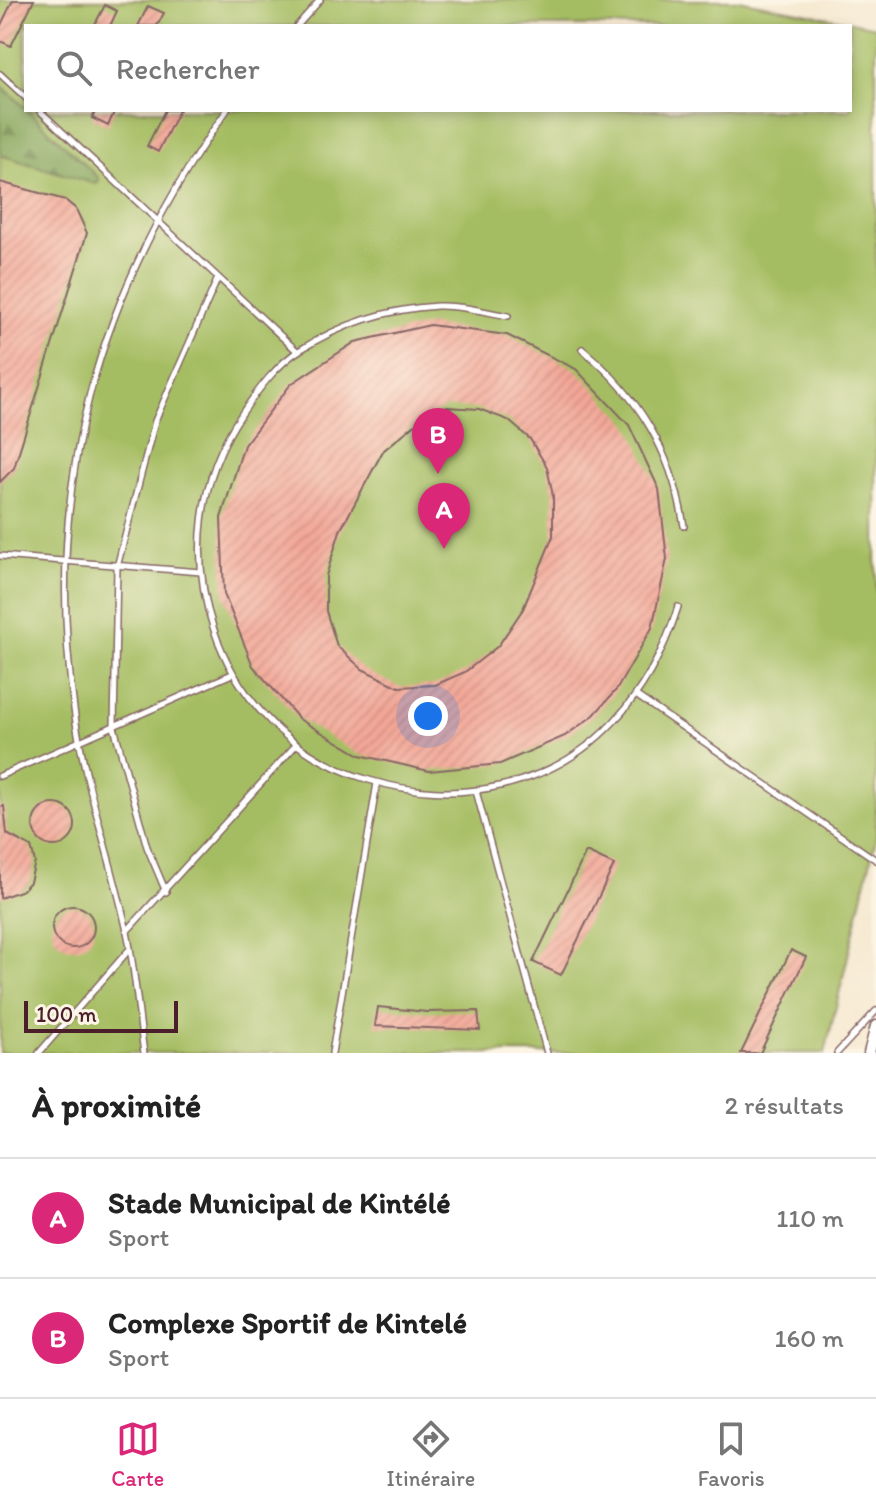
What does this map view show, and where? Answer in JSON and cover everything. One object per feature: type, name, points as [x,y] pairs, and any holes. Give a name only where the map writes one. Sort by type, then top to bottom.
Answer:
[{"type":"street","points":[[869,1053],[876,1026]]},
{"type":"lane","points":[[299,24],[320,0]]},
{"type":"lane","points":[[0,74],[24,96]]},
{"type":"lane","points":[[41,112],[157,219],[217,280],[297,351]]},
{"type":"lane","points":[[144,1053],[127,931],[80,740],[67,651],[66,562],[72,476],[101,346],[125,285],[157,219],[226,112]]},
{"type":"lane","points":[[166,892],[147,847],[114,727],[117,567],[155,421],[217,280]]},
{"type":"lane","points":[[508,316],[440,306],[390,311],[356,322],[297,351],[250,402],[222,449],[202,515],[201,572],[210,619],[232,674],[270,723],[295,746],[343,772],[377,783],[435,793],[476,791],[514,782],[571,757],[611,724],[637,696],[657,664],[678,607]]},
{"type":"lane","points":[[582,349],[616,380],[660,439],[679,494],[684,526]]},
{"type":"lane","points":[[0,556],[201,572]]},
{"type":"lane","points":[[0,776],[232,674]]},
{"type":"lane","points":[[637,696],[876,860]]},
{"type":"lane","points":[[127,931],[166,892],[253,788],[295,746]]},
{"type":"lane","points":[[332,1053],[377,783]]},
{"type":"lane","points":[[476,791],[547,1053]]},
{"type":"lane","points":[[39,1053],[128,951]]},
{"type":"lane","points":[[837,1053],[876,1011]]},
{"type":"green space","points":[[0,0],[738,0],[876,27],[876,838],[825,1053],[0,1053]]},
{"type":"green space","points":[[0,84],[24,107],[24,112],[30,112],[99,181],[95,184],[0,155]]},
{"type":"building","points":[[13,0],[34,0],[11,46],[0,41],[0,27]]},
{"type":"building","points":[[105,5],[117,11],[111,24],[95,24]]},
{"type":"building","points":[[148,6],[164,13],[158,24],[139,24]]},
{"type":"building","points":[[95,112],[114,112],[108,126],[92,118]]},
{"type":"building","points":[[164,112],[178,112],[158,152],[147,146]]},
{"type":"building","points":[[0,182],[65,200],[76,209],[87,233],[14,468],[0,482]]},
{"type":"building","points":[[430,325],[507,335],[576,369],[629,425],[659,489],[667,559],[652,628],[617,689],[594,715],[565,736],[500,764],[429,771],[360,755],[299,719],[253,666],[224,594],[221,518],[244,445],[291,384],[355,342]],"holes":[[[446,407],[479,409],[508,420],[530,439],[547,467],[553,496],[553,536],[523,609],[498,646],[465,672],[435,685],[399,687],[362,669],[337,646],[326,611],[326,576],[340,531],[383,451],[414,425]]]},
{"type":"building","points":[[54,804],[69,810],[75,825],[69,840],[54,846],[39,840],[33,825],[39,810]]},
{"type":"building","points":[[4,806],[7,834],[31,847],[35,862],[30,882],[23,890],[0,898],[0,807]]},
{"type":"building","points":[[586,852],[614,865],[561,975],[533,962]]},
{"type":"building","points":[[73,906],[88,912],[94,927],[88,942],[73,948],[58,942],[52,927],[58,912]]},
{"type":"building","points":[[791,950],[806,957],[760,1053],[741,1053]]},
{"type":"building","points":[[378,1007],[427,1012],[478,1011],[480,1030],[375,1026]]},
{"type":"place","name":"Complexe Sportif de Kintelé","points":[[438,474]]},
{"type":"place","name":"Stade Municipal de Kintélé","points":[[444,549]]}]
